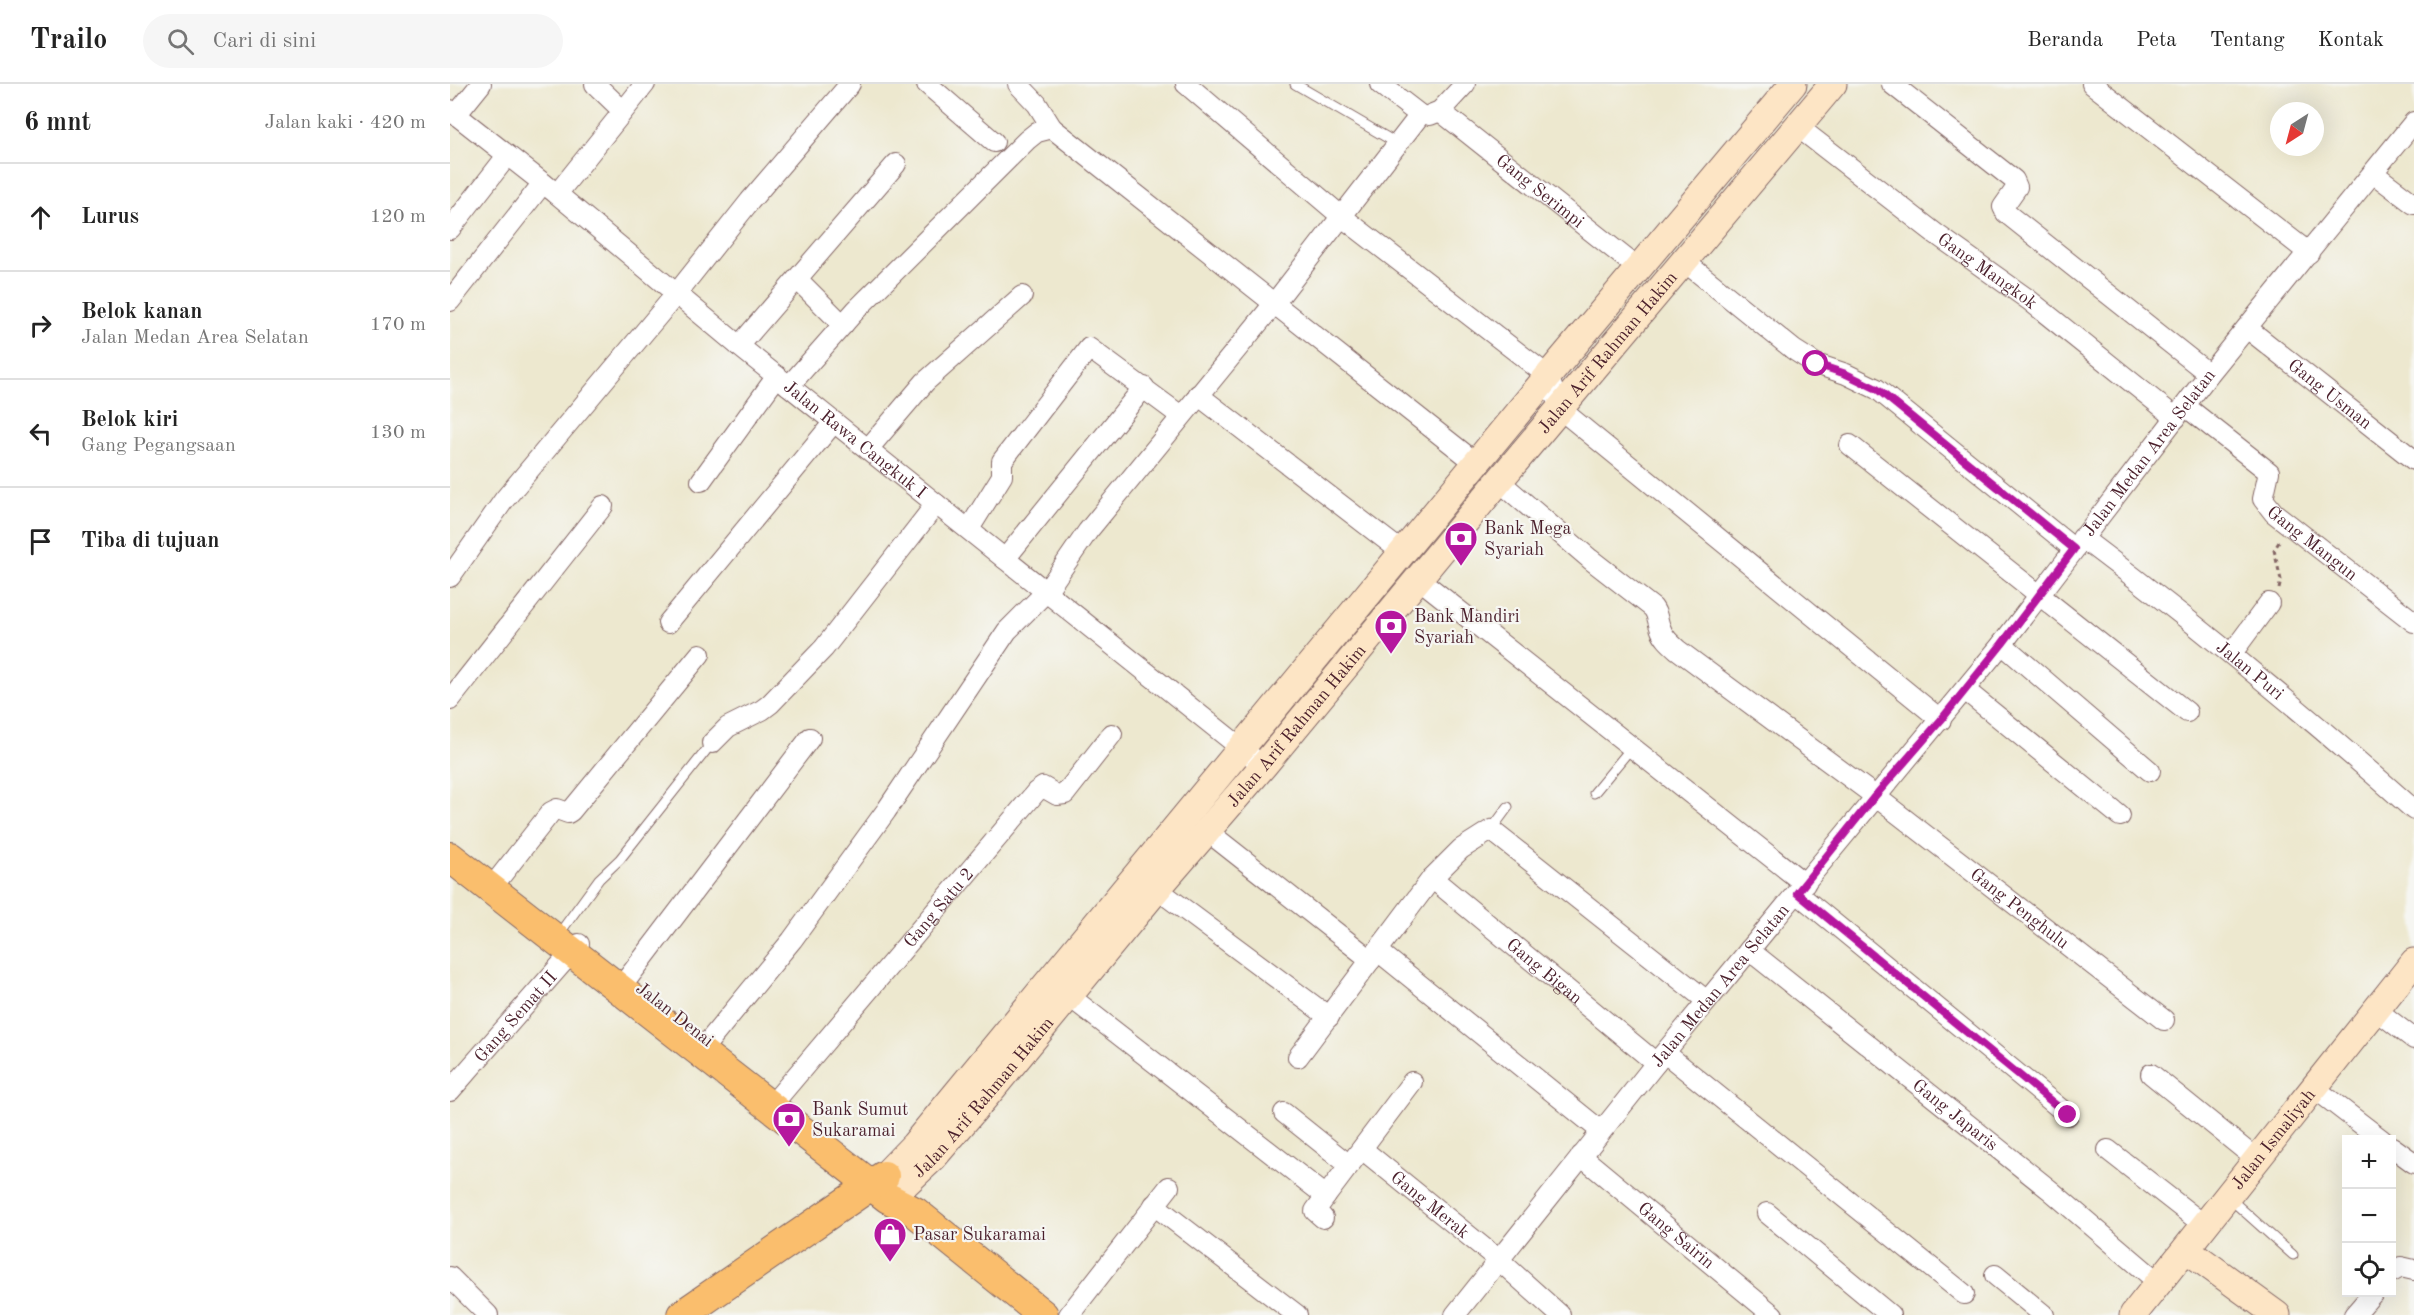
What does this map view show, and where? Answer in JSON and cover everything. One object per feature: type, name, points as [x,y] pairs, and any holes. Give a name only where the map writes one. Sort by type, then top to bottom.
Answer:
[{"type":"main road","name":"Jalan Arif Rahman Hakim","points":[[682,1315],[892,1192],[914,1145],[1402,552],[1793,84]]},
{"type":"main road","name":"Jalan Arif Rahman Hakim","points":[[712,1315],[892,1192],[933,1158],[1833,84]]},
{"type":"main road","name":"Jalan Denai","points":[[450,838],[500,877],[572,940],[892,1192],[1043,1315]]},
{"type":"main road","name":"Jalan Denai","points":[[450,857],[628,978],[704,1046]]},
{"type":"main road","name":"Jalan Ismaliyah","points":[[2133,1315],[2414,962]]},
{"type":"main road","points":[[2186,1249],[2277,1315]]},
{"type":"street","points":[[453,113],[481,84]]},
{"type":"street","points":[[595,84],[623,111]]},
{"type":"street","points":[[450,301],[645,84]]},
{"type":"street","points":[[450,577],[504,500],[677,293],[750,201],[850,84]]},
{"type":"street","points":[[927,84],[994,142]]},
{"type":"street","points":[[1018,84],[1037,104],[1052,128],[1273,305],[1476,463]]},
{"type":"street","points":[[1186,84],[1341,216],[1548,376],[1560,409],[1941,720]]},
{"type":"street","points":[[1380,84],[1420,115],[1428,116],[1440,111],[1465,84]]},
{"type":"street","points":[[1892,84],[2014,180],[2017,187],[2003,207],[2006,213],[2209,374]]},
{"type":"street","points":[[2092,84],[2309,253]]},
{"type":"street","name":"Gang Serimpi","points":[[1440,111],[1639,269]]},
{"type":"street","name":"Jalan Rawa Cangkuk I","points":[[453,113],[550,188],[739,346],[1241,749],[1264,765]]},
{"type":"street","points":[[704,1046],[806,922],[886,811],[1007,631],[1046,592],[1089,531],[1273,305],[1420,115]]},
{"type":"street","name":"Jalan Medan Area Selatan","points":[[1455,1315],[1707,1001],[1875,796],[1941,720],[2041,595],[2209,374],[2414,122]]},
{"type":"street","name":"Gang Mangkok","points":[[1798,127],[1936,234],[2180,412]]},
{"type":"street","points":[[701,481],[783,381],[843,325],[936,228],[1028,140],[1037,132],[1052,128]]},
{"type":"street","points":[[450,229],[507,156]]},
{"type":"street","points":[[739,346],[896,164]]},
{"type":"street","points":[[2373,173],[2414,204]]},
{"type":"street","name":"Jalan Puri","points":[[1685,262],[1794,350],[1816,364],[1846,374],[1877,389],[2078,544],[2171,604],[2232,653],[2414,810]]},
{"type":"street","points":[[798,279],[843,325]]},
{"type":"street","points":[[868,449],[925,382],[1022,296]]},
{"type":"street","name":"Gang Usman","points":[[2247,328],[2414,460]]},
{"type":"street","points":[[969,529],[1002,476],[1002,461],[1089,348],[1181,416]]},
{"type":"street","points":[[1005,559],[1144,387]]},
{"type":"street","points":[[1198,395],[1402,552]]},
{"type":"street","name":"Gang Mangun","points":[[2180,412],[2264,467],[2269,472],[2263,500],[2274,513],[2414,622]]},
{"type":"street","points":[[668,623],[834,422]]},
{"type":"street","points":[[1850,445],[2187,712]]},
{"type":"street","name":"Gang Penghulu","points":[[1499,481],[1590,559],[1648,603],[1658,616],[1659,626],[1666,639],[1678,650],[1875,796],[2164,1020]]},
{"type":"street","points":[[712,743],[728,727],[770,705],[824,648],[936,504]]},
{"type":"street","points":[[450,700],[603,506]]},
{"type":"street","points":[[1419,579],[1632,747],[2068,1115]]},
{"type":"street","points":[[2232,653],[2269,603]]},
{"type":"street","points":[[2002,644],[2150,771]]},
{"type":"street","points":[[500,877],[551,812],[557,809],[568,813],[571,811],[700,654]]},
{"type":"street","points":[[1965,690],[2120,816]]},
{"type":"street","name":"Gang Satu 2","points":[[775,1101],[1036,792],[1043,787],[1057,795],[1065,794],[1112,734]]},
{"type":"street","points":[[628,978],[810,738]]},
{"type":"street","points":[[1298,1057],[1432,878],[1461,849],[1491,830],[1707,1001]]},
{"type":"street","points":[[1207,831],[1375,956],[1601,1131]]},
{"type":"street","name":"Gang Bigan","points":[[1432,878],[1964,1294]]},
{"type":"street","points":[[1157,889],[1329,1017]]},
{"type":"street","name":"Gang Semat II","points":[[450,1091],[572,940]]},
{"type":"street","name":"Gang Japaris","points":[[1749,950],[2050,1190],[2159,1283]]},
{"type":"street","points":[[1069,996],[1326,1196]]},
{"type":"street","points":[[2375,1009],[2414,1039]]},
{"type":"street","points":[[2151,1074],[2256,1159]]},
{"type":"street","points":[[1323,1218],[1315,1211],[1412,1082]]},
{"type":"street","points":[[2313,1088],[2375,1135]]},
{"type":"street","points":[[1284,1113],[1349,1165]]},
{"type":"street","name":"Gang Merak","points":[[1362,1149],[1500,1261],[1560,1315]]},
{"type":"street","points":[[2108,1150],[2204,1225]]},
{"type":"street","points":[[2396,1150],[2414,1163]]},
{"type":"street","name":"Gang Sairin","points":[[1581,1156],[1773,1315]]},
{"type":"street","points":[[1069,1315],[1169,1187]]},
{"type":"street","points":[[1154,1205],[1297,1315]]},
{"type":"street","points":[[1767,1213],[1890,1315]]},
{"type":"street","points":[[2396,1270],[2401,1267],[2414,1270]]},
{"type":"street","points":[[1995,1275],[2044,1315]]},
{"type":"street","points":[[450,1277],[488,1315]]},
{"type":"street","points":[[2354,1315],[2370,1297]]},
{"type":"lane","points":[[1295,84],[1398,144]]},
{"type":"lane","points":[[572,940],[598,879],[620,859],[712,743]]},
{"type":"lane","points":[[1594,793],[1632,747]]},
{"type":"lane","points":[[1491,830],[1508,807]]},
{"type":"lane","points":[[2226,1196],[2294,1256]]},
{"type":"path","points":[[2269,603],[2280,588],[2281,580],[2274,550],[2289,525]]},
{"type":"place","name":"Bank Mega Syariah","points":[[1461,567]]},
{"type":"place","name":"Bank Mandiri Syariah","points":[[1391,655]]},
{"type":"place","name":"Bank Sumut Sukaramai","points":[[789,1148]]},
{"type":"place","name":"Pasar Sukaramai","points":[[890,1263]]},
{"type":"route","points":[[1816,364],[1846,374],[1877,389],[2074,549],[2041,595],[1941,720],[1875,796],[1797,893],[2068,1115]]}]
